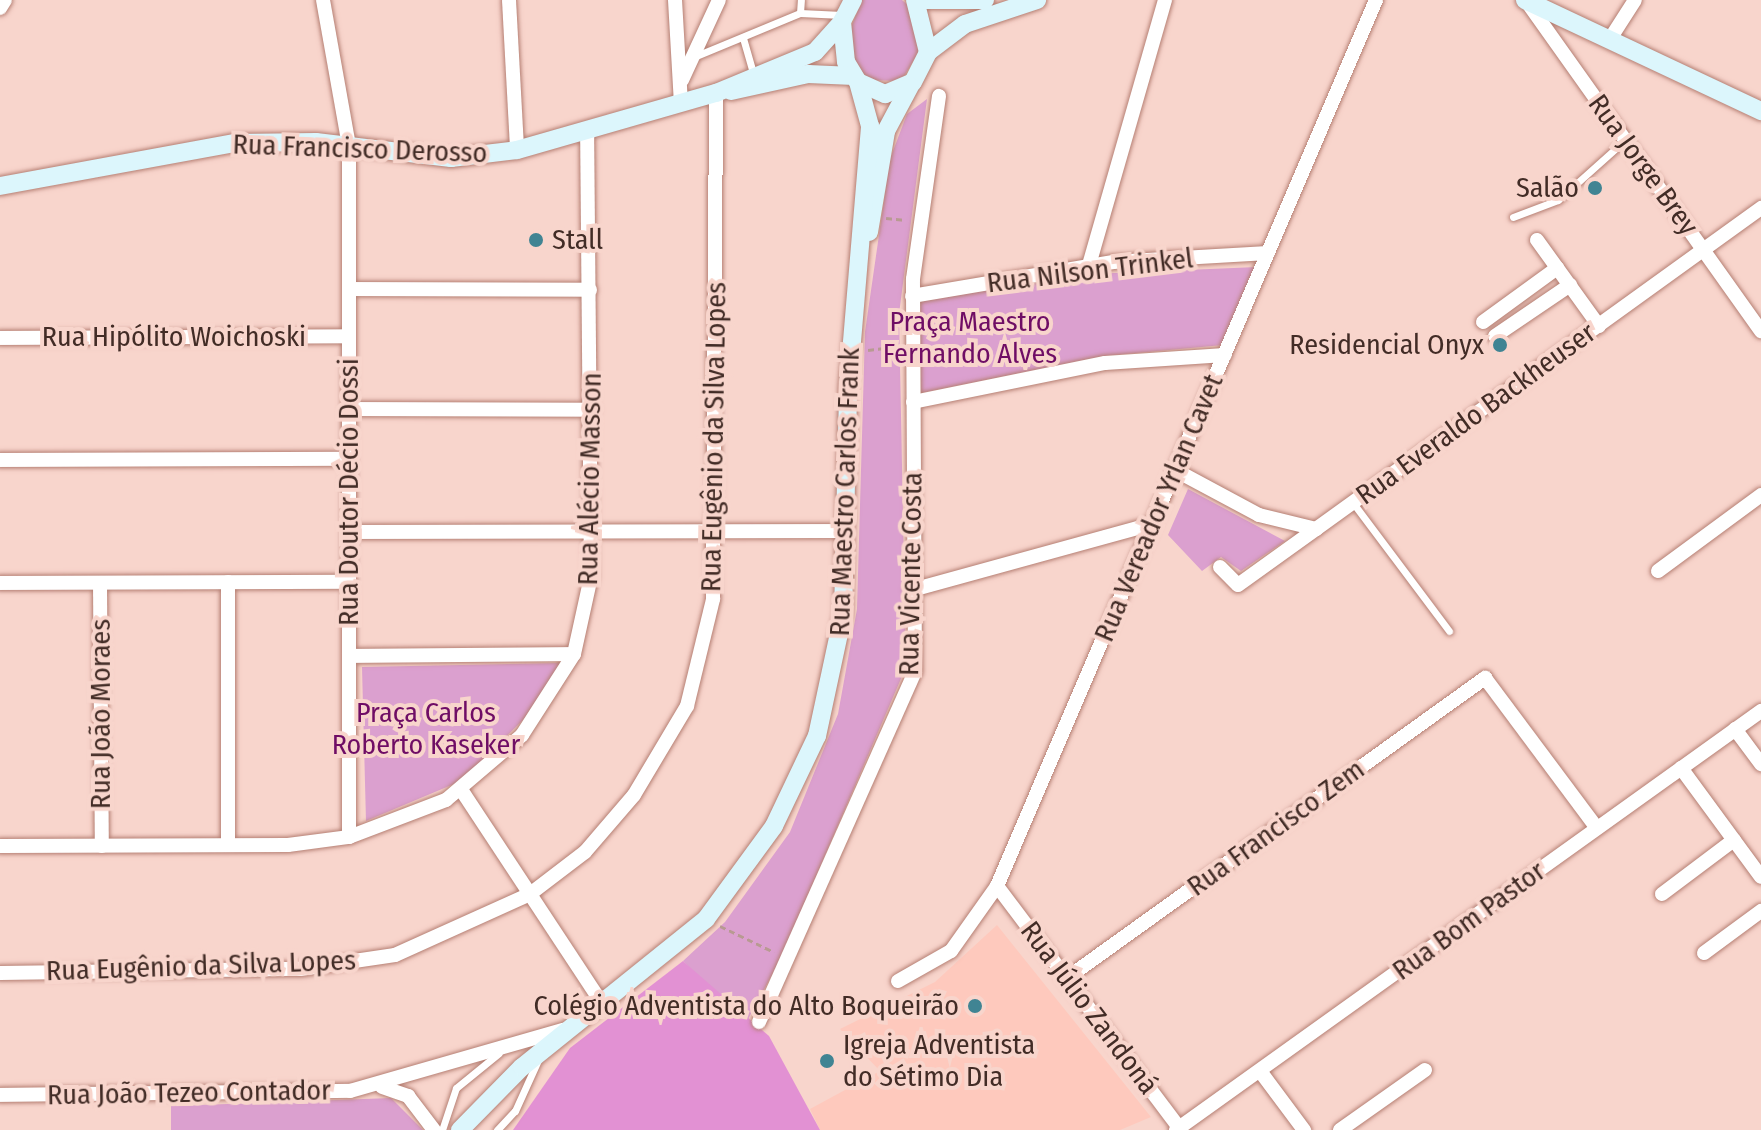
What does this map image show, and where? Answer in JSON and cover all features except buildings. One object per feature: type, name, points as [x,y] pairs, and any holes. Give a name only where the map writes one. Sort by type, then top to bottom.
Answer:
[{"type":"main road","points":[[985,0],[917,0],[928,52],[965,24],[1037,0]]},
{"type":"main road","points":[[1525,0],[1761,111]]},
{"type":"main road","name":"Rua Francisco Derosso","points":[[716,93],[753,75],[815,52],[849,8]]},
{"type":"main road","name":"Rua Maestro Carlos Frank","points":[[460,1130],[542,1051],[604,1006],[706,919],[774,826],[817,736],[839,647],[846,531],[850,352],[870,126],[856,79],[849,8]]},
{"type":"main road","name":"Rua Maestro Carlos Frank","points":[[857,282],[873,217],[886,131],[928,52]]},
{"type":"main road","name":"Rua Francisco Derosso","points":[[0,186],[205,146],[349,146],[451,158],[517,150],[587,131],[680,94],[716,93],[816,73],[856,79],[885,94],[913,82]]},
{"type":"street","points":[[0,8],[5,0]]},
{"type":"street","name":"Rua Doutor Décio Dossi","points":[[323,0],[349,146],[349,837]]},
{"type":"street","points":[[509,0],[517,150]]},
{"type":"street","points":[[675,0],[680,94]]},
{"type":"street","points":[[680,94],[692,58],[719,0]]},
{"type":"street","points":[[1089,265],[1165,0]]},
{"type":"street","name":"Rua Vereador Yrlan Cavet","points":[[898,981],[959,944],[997,886],[1376,0]]},
{"type":"street","name":"Rua Jorge Brey","points":[[1525,0],[1761,331]]},
{"type":"street","points":[[1610,39],[1635,0]]},
{"type":"street","name":"Rua Eugênio da Silva Lopes","points":[[0,973],[362,962],[425,946],[530,894],[609,827],[673,736],[706,635],[717,531],[716,93]]},
{"type":"street","name":"Rua Vicente Costa","points":[[759,1022],[909,690],[912,296],[918,221],[939,96]]},
{"type":"street","name":"Rua Alécio Masson","points":[[0,846],[228,845],[349,837],[462,791],[522,735],[574,654],[595,532],[587,131]]},
{"type":"street","name":"Rua Everaldo Backheuser","points":[[1220,567],[1238,585],[1761,208]]},
{"type":"street","points":[[1537,240],[1599,326]]},
{"type":"street","name":"Rua Nilson Trinkel","points":[[912,296],[1089,265],[1268,253]]},
{"type":"street","points":[[1483,322],[1557,268]]},
{"type":"street","points":[[1495,336],[1570,285]]},
{"type":"street","points":[[349,289],[590,290]]},
{"type":"street","name":"Rua Hipólito Woichoski","points":[[0,338],[349,336]]},
{"type":"street","points":[[913,402],[1092,365],[1225,355]]},
{"type":"street","points":[[349,409],[592,410]]},
{"type":"street","points":[[0,460],[349,459]]},
{"type":"street","points":[[1175,470],[1259,515],[1316,529]]},
{"type":"street","points":[[1658,571],[1761,495]]},
{"type":"street","points":[[912,590],[1152,524]]},
{"type":"street","points":[[349,532],[846,531]]},
{"type":"street","points":[[228,582],[228,845]]},
{"type":"street","points":[[0,583],[349,582]]},
{"type":"street","name":"Rua João Moraes","points":[[100,583],[102,846]]},
{"type":"street","points":[[349,656],[574,654]]},
{"type":"street","name":"Rua Francisco Zem","points":[[1067,978],[1485,678],[1597,828]]},
{"type":"street","name":"Rua Bom Pastor","points":[[1179,1130],[1761,711]]},
{"type":"street","points":[[1735,729],[1761,764]]},
{"type":"street","points":[[1681,768],[1761,877]]},
{"type":"street","points":[[462,791],[604,1006]]},
{"type":"street","points":[[1662,894],[1734,840]]},
{"type":"street","name":"Rua Júlio Zandoná","points":[[997,886],[1179,1130]]},
{"type":"street","points":[[1704,953],[1761,911]]},
{"type":"street","name":"Rua João Tezeo Contador","points":[[0,1095],[306,1094],[378,1086],[574,1027]]},
{"type":"street","points":[[1340,1130],[1425,1070]]},
{"type":"street","points":[[1260,1071],[1304,1130]]},
{"type":"street","points":[[378,1086],[408,1096],[434,1130]]},
{"type":"lane","points":[[800,13],[801,0]]},
{"type":"lane","points":[[692,58],[800,13],[849,8]]},
{"type":"lane","points":[[743,38],[753,75]]},
{"type":"lane","points":[[1513,217],[1558,200],[1625,140]]},
{"type":"lane","points":[[1353,503],[1449,631]]},
{"type":"lane","points":[[442,1130],[456,1088],[505,1049]]},
{"type":"lane","points":[[497,1130],[515,1111],[542,1051]]},
{"type":"path","points":[[873,217],[918,221]]},
{"type":"path","points":[[850,352],[912,345]]},
{"type":"path","points":[[706,919],[789,959]]},
{"type":"shaded area","name":"Colégio Adventista do Alto Boqueirão","points":[[997,925],[1151,1117],[1120,1130],[820,1130],[810,1109],[880,1071],[840,1029],[935,982]]},
{"type":"shaded area","points":[[683,961],[769,1036],[820,1130],[513,1130],[570,1048]]},
{"type":"green space","points":[[862,0],[902,0],[910,7],[922,47],[901,81],[868,80],[853,59],[850,30]]},
{"type":"green space","points":[[927,99],[899,314],[906,667],[781,958],[746,1023],[683,961],[725,922],[790,832],[838,714],[857,609],[865,332],[890,159],[907,114]]},
{"type":"green space","name":"Praça Maestro Fernando Alves","points":[[1257,267],[1223,345],[1104,356],[921,393],[920,301],[1091,274]]},
{"type":"green space","points":[[1188,489],[1285,541],[1241,571],[1221,557],[1202,571],[1168,535]]},
{"type":"green space","name":"Praça Carlos Roberto Kaseker","points":[[560,663],[524,719],[461,781],[366,821],[362,667]]},
{"type":"green space","points":[[391,1098],[423,1130],[171,1130],[171,1106]]},
{"type":"place","name":"Salão","points":[[1595,188]]},
{"type":"place","name":"Stall","points":[[536,240]]},
{"type":"place","name":"Residencial Onyx","points":[[1500,345]]},
{"type":"place","name":"Colégio Adventista do Alto Boqueirão","points":[[975,1006]]},
{"type":"place","name":"Igreja Adventista do Sétimo Dia","points":[[827,1061]]}]
